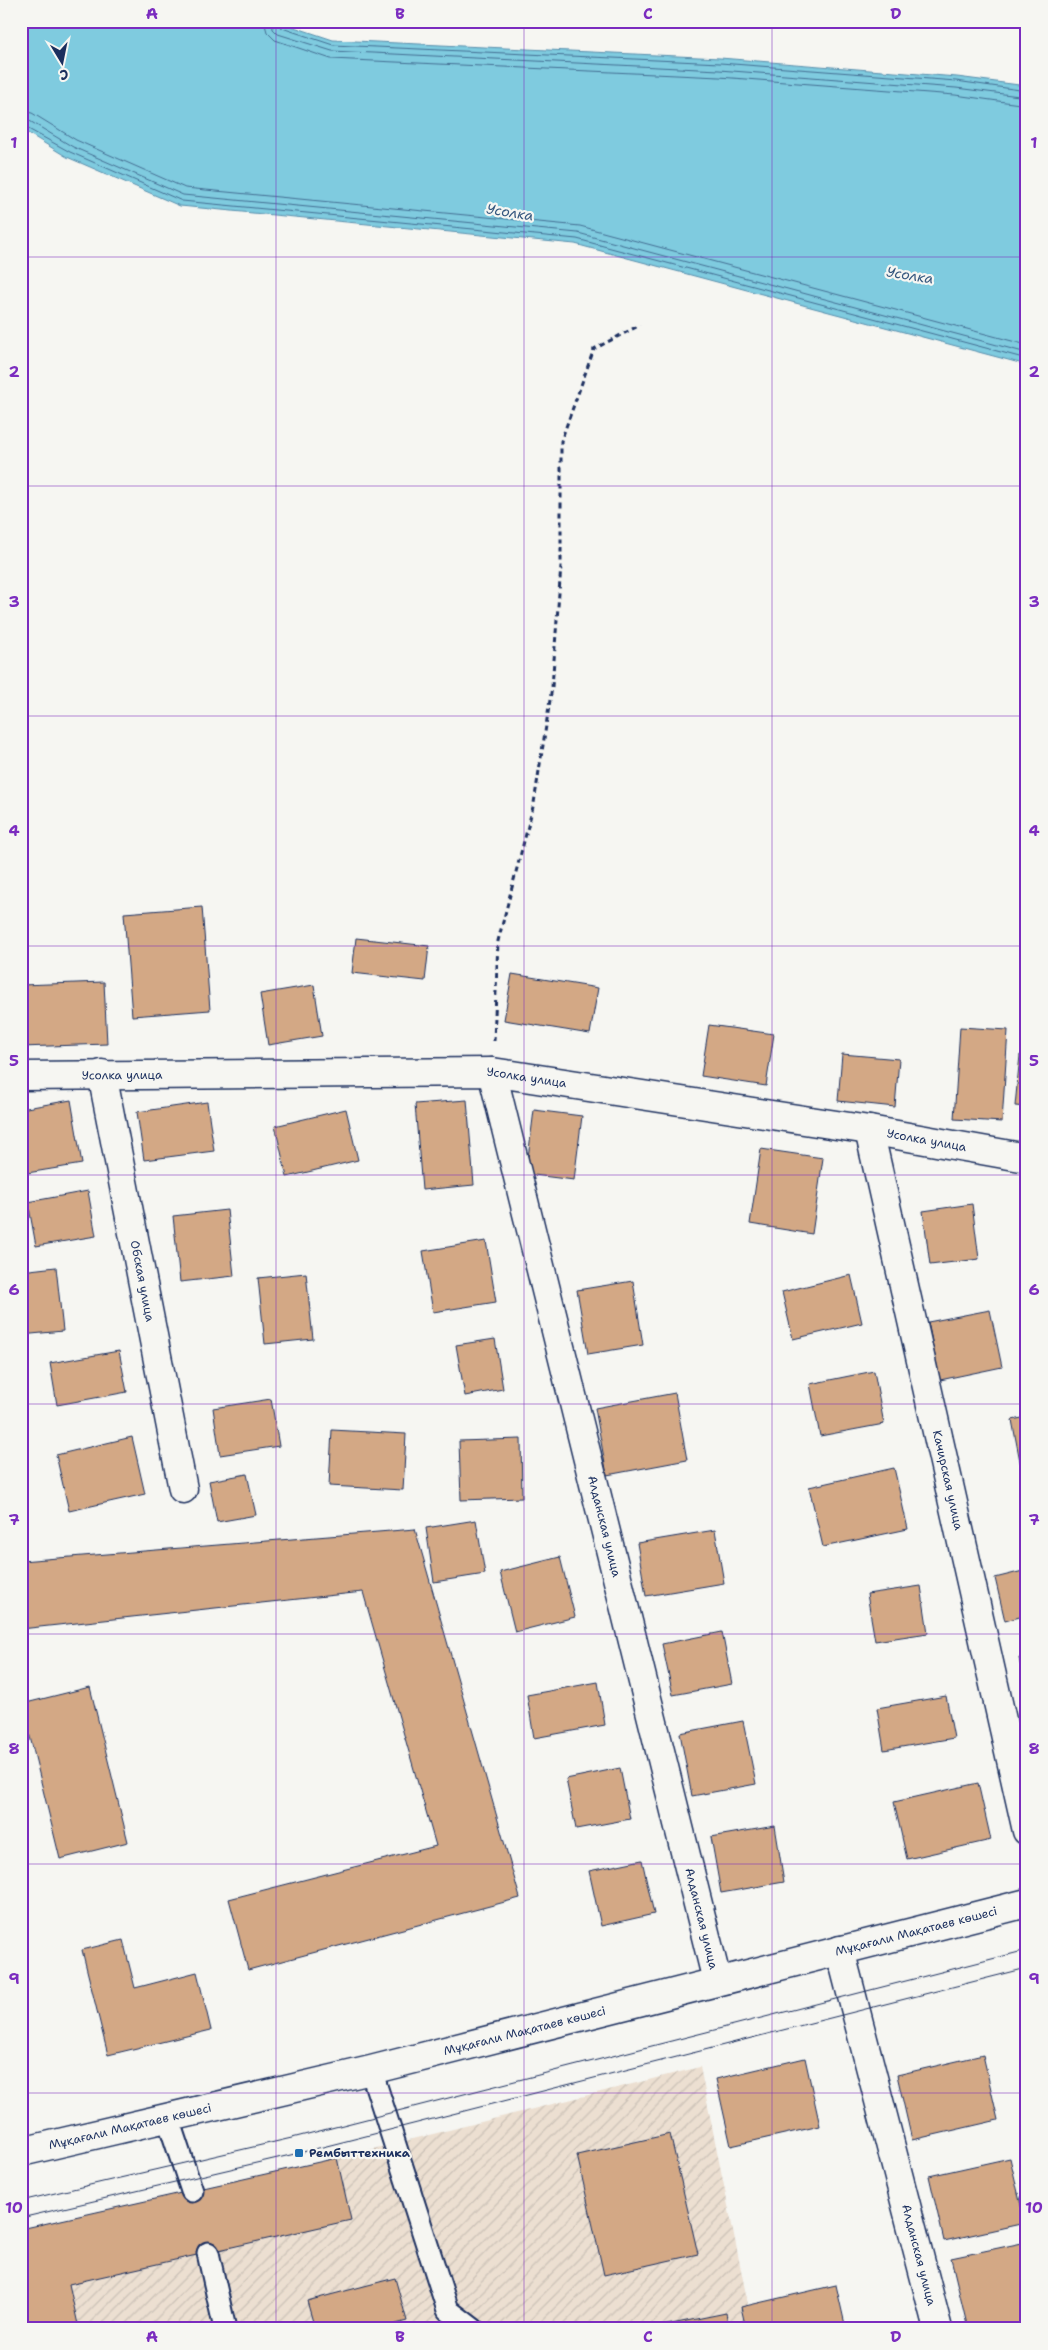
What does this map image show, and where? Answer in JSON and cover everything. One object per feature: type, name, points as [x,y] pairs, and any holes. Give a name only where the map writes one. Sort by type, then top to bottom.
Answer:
[{"type":"street","name":"Усолка улица","points":[[21,1076],[492,1072],[869,1130],[1027,1158]]},
{"type":"street","name":"Алданская улица","points":[[492,1072],[717,1981]]},
{"type":"street","name":"Обская улица","points":[[102,1074],[184,1489]]},
{"type":"street","name":"Качирская улица","points":[[869,1130],[1027,1831]]},
{"type":"street","name":"Мұқағали Мақатаев көшесі","points":[[21,2152],[167,2116],[371,2070],[1027,1904]]},
{"type":"street","name":"Алданская улица","points":[[840,1950],[938,2329]]},
{"type":"lane","points":[[371,2070],[448,2310],[473,2329]]},
{"type":"lane","points":[[167,2116],[192,2191]]},
{"type":"lane","points":[[208,2253],[225,2329]]},
{"type":"path","points":[[492,1072],[498,941],[534,803],[552,687],[561,566],[561,441],[594,349],[640,325]]},
{"type":"shaded area","points":[[700,2067],[753,2329],[21,2329],[21,2230],[337,2158]]},
{"type":"water","name":"Усолка","points":[[21,21],[276,21],[333,40],[720,58],[957,77],[1027,86],[1027,365],[575,244],[180,206],[67,157],[21,129]]},
{"type":"building","points":[[202,907],[210,1010],[132,1016],[124,913]]},
{"type":"building","points":[[356,938],[429,946],[425,981],[352,973]]},
{"type":"building","points":[[512,974],[598,988],[590,1034],[504,1020]]},
{"type":"building","points":[[104,982],[107,1044],[21,1047],[21,985]]},
{"type":"building","points":[[314,985],[322,1036],[268,1045],[260,994]]},
{"type":"building","points":[[709,1025],[774,1034],[766,1086],[701,1076]]},
{"type":"building","points":[[960,1027],[1008,1030],[1002,1122],[954,1119]]},
{"type":"building","points":[[842,1054],[899,1059],[895,1107],[838,1101]]},
{"type":"building","points":[[1020,1055],[1027,1055],[1027,1107],[1015,1106]]},
{"type":"building","points":[[71,1100],[82,1164],[21,1174],[21,1109]]},
{"type":"building","points":[[467,1100],[474,1185],[422,1190],[415,1104]]},
{"type":"building","points":[[207,1102],[214,1151],[144,1160],[137,1112]]},
{"type":"building","points":[[346,1109],[358,1160],[287,1177],[275,1126]]},
{"type":"building","points":[[534,1110],[582,1116],[574,1180],[526,1174]]},
{"type":"building","points":[[761,1149],[823,1158],[812,1234],[750,1224]]},
{"type":"building","points":[[88,1191],[96,1236],[36,1246],[28,1202]]},
{"type":"building","points":[[972,1204],[979,1259],[930,1265],[923,1211]]},
{"type":"building","points":[[227,1210],[234,1276],[180,1282],[173,1216]]},
{"type":"building","points":[[486,1241],[496,1302],[433,1312],[423,1251]]},
{"type":"building","points":[[56,1267],[63,1331],[21,1335],[21,1271]]},
{"type":"building","points":[[306,1273],[313,1339],[265,1344],[258,1278]]},
{"type":"building","points":[[851,1275],[862,1323],[793,1339],[782,1292]]},
{"type":"building","points":[[633,1281],[643,1345],[588,1354],[577,1290]]},
{"type":"building","points":[[990,1310],[1002,1367],[940,1380],[928,1322]]},
{"type":"building","points":[[495,1339],[503,1389],[465,1396],[456,1345]]},
{"type":"building","points":[[119,1351],[127,1392],[57,1405],[50,1363]]},
{"type":"building","points":[[874,1371],[884,1424],[820,1436],[810,1384]]},
{"type":"building","points":[[675,1393],[687,1460],[607,1475],[595,1408]]},
{"type":"building","points":[[271,1399],[279,1446],[220,1455],[213,1408]]},
{"type":"building","points":[[1027,1417],[1027,1492],[1026,1492],[1012,1420]]},
{"type":"building","points":[[332,1430],[406,1434],[403,1490],[329,1486]]},
{"type":"building","points":[[132,1437],[145,1494],[69,1511],[56,1455]]},
{"type":"building","points":[[521,1439],[522,1498],[461,1500],[459,1441]]},
{"type":"building","points":[[894,1468],[908,1529],[823,1547],[809,1487]]},
{"type":"building","points":[[247,1474],[256,1515],[217,1522],[209,1481]]},
{"type":"building","points":[[476,1520],[485,1574],[434,1582],[426,1528]]},
{"type":"building","points":[[415,1529],[520,1898],[248,1970],[229,1899],[436,1846],[363,1592],[21,1629],[21,1561]]},
{"type":"building","points":[[715,1530],[724,1583],[646,1596],[637,1543]]},
{"type":"building","points":[[560,1557],[575,1617],[515,1632],[500,1572]]},
{"type":"building","points":[[1027,1570],[1027,1615],[1005,1621],[995,1578]]},
{"type":"building","points":[[921,1586],[928,1633],[875,1641],[867,1594]]},
{"type":"building","points":[[722,1632],[732,1684],[673,1695],[662,1644]]},
{"type":"building","points":[[1027,1657],[1027,1698],[1019,1658]]},
{"type":"building","points":[[598,1682],[605,1725],[534,1738],[527,1695]]},
{"type":"building","points":[[90,1687],[128,1842],[60,1859],[22,1704]]},
{"type":"building","points":[[946,1696],[954,1738],[884,1750],[877,1708]]},
{"type":"building","points":[[743,1721],[756,1784],[692,1796],[680,1733]]},
{"type":"building","points":[[620,1768],[630,1819],[576,1829],[566,1779]]},
{"type":"building","points":[[978,1783],[991,1840],[907,1859],[894,1802]]},
{"type":"building","points":[[775,1826],[784,1882],[721,1893],[711,1837]]},
{"type":"building","points":[[642,1860],[654,1914],[601,1926],[589,1871]]},
{"type":"building","points":[[123,1940],[135,1988],[197,1972],[211,2030],[108,2055],[82,1950]]},
{"type":"building","points":[[983,2055],[998,2120],[912,2140],[897,2075]]},
{"type":"building","points":[[805,2058],[820,2126],[731,2146],[716,2079]]},
{"type":"building","points":[[670,2134],[698,2254],[604,2275],[577,2155]]},
{"type":"building","points":[[337,2158],[351,2220],[69,2284],[79,2329],[21,2329],[21,2229]]},
{"type":"building","points":[[1010,2158],[1025,2223],[944,2241],[929,2176]]},
{"type":"building","points":[[1022,2243],[1027,2264],[1027,2327],[968,2329],[951,2258]]},
{"type":"building","points":[[395,2278],[407,2321],[377,2329],[315,2329],[307,2301]]},
{"type":"building","points":[[836,2285],[846,2329],[746,2329],[741,2307]]},
{"type":"building","points":[[726,2313],[729,2329],[647,2329]]},
{"type":"tram line","points":[[21,2201],[296,2137],[1027,1950]]},
{"type":"tram line","points":[[21,2218],[299,2153],[1027,1968]]},
{"type":"place","name":"Рембыттехника","points":[[299,2153]]}]
